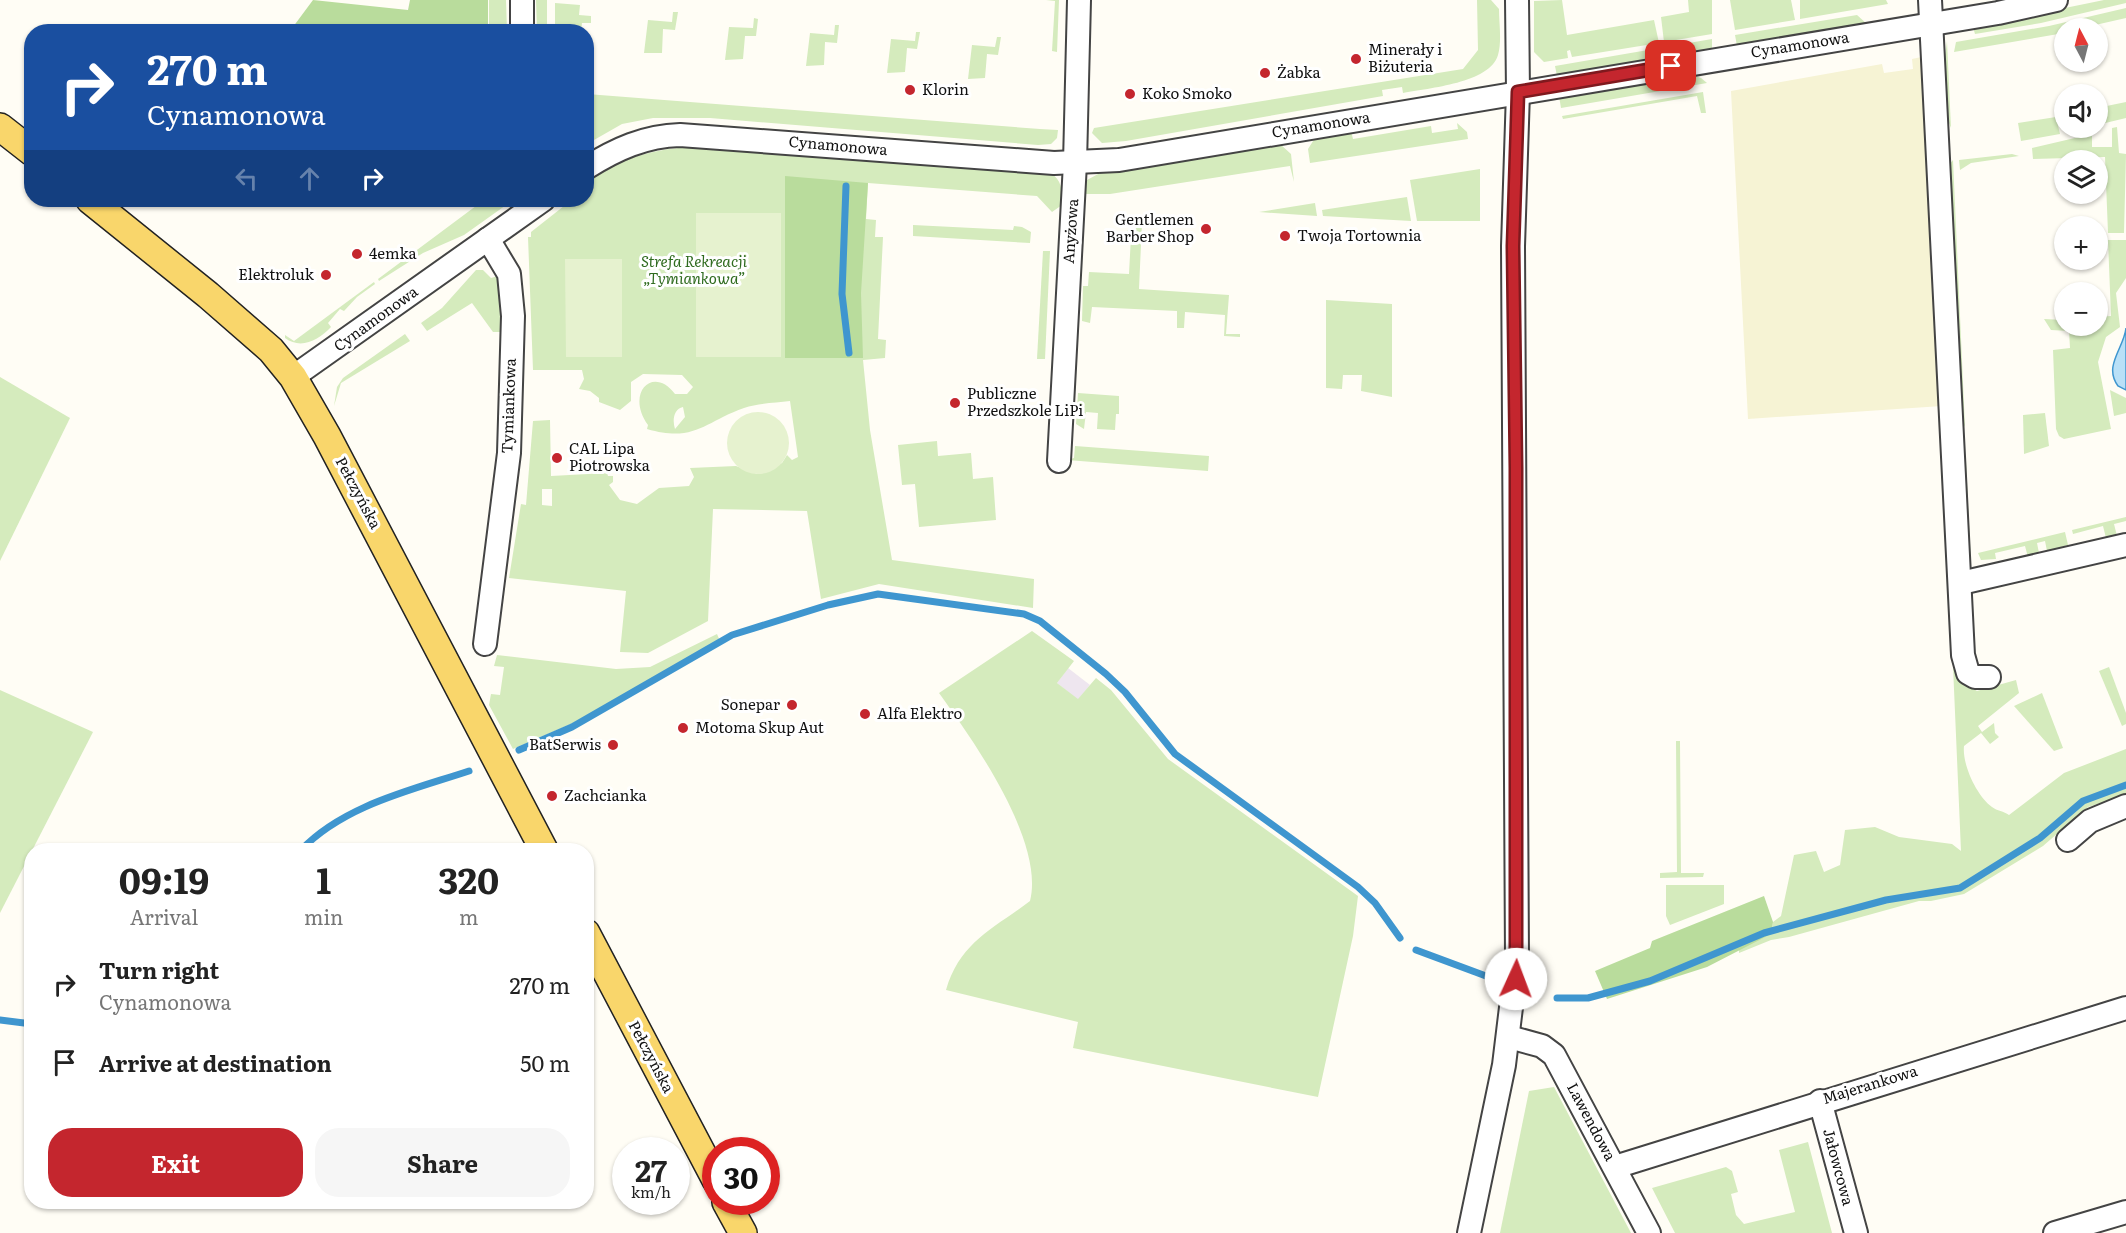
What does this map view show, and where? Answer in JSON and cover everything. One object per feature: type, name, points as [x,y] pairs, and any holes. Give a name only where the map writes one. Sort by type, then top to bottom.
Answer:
[{"type":"main road","points":[[0,126],[24,146]]},
{"type":"main road","name":"Pełczyńska","points":[[99,207],[216,301],[271,350],[293,377],[333,446],[540,843]]},
{"type":"main road","name":"Pełczyńska","points":[[594,948],[702,1153]]},
{"type":"main road","points":[[733,1215],[743,1233]]},
{"type":"street","points":[[522,0],[522,24]]},
{"type":"street","name":"Anyżowa","points":[[1059,461],[1076,163],[1079,0]]},
{"type":"street","points":[[1469,1233],[1509,1037],[1516,979],[1516,457],[1513,246],[1518,92],[1517,0]]},
{"type":"street","points":[[1930,0],[1965,670],[1975,677],[1989,676]]},
{"type":"street","name":"Cynamonowa","points":[[594,164],[633,143],[659,136],[680,135],[1076,163],[1119,160],[1931,22],[1998,13],[2056,0]]},
{"type":"street","points":[[488,239],[533,207]]},
{"type":"street","name":"Cynamonowa","points":[[293,377],[488,239]]},
{"type":"street","name":"Tymiankowa","points":[[485,644],[509,453],[513,316],[508,274],[488,239]]},
{"type":"street","points":[[1961,584],[2126,545]]},
{"type":"street","points":[[2068,840],[2090,821],[2126,806]]},
{"type":"street","name":"Majerankowa","points":[[1615,1167],[1820,1101],[2126,1008]]},
{"type":"street","name":"Lawendowa","points":[[1509,1037],[1542,1046],[1554,1055],[1649,1233]]},
{"type":"street","name":"Jałowcowa","points":[[1820,1101],[1856,1233]]},
{"type":"street","points":[[2055,1233],[2126,1212]]},
{"type":"shaded area","points":[[1926,56],[1942,406],[1748,419],[1731,91],[1882,64],[1884,73],[1913,69],[1912,59]]},
{"type":"shaded area","points":[[1068,668],[1090,685],[1078,700],[1057,683]]},
{"type":"green space","points":[[313,0],[408,10],[410,0],[488,0],[488,24],[295,24]]},
{"type":"green space","points":[[489,0],[506,0],[507,24],[489,24]]},
{"type":"green space","points":[[536,0],[547,0],[547,24],[537,24]]},
{"type":"green space","points":[[1046,0],[1059,0],[1057,52],[1052,51],[1055,1]]},
{"type":"green space","points":[[1477,0],[1491,0],[1499,9],[1498,55],[1493,64],[1483,72],[1457,83],[1403,93],[1402,87],[1382,90],[1383,96],[1126,141],[1102,143],[1092,133],[1094,128],[1463,69],[1478,50]]},
{"type":"green space","points":[[1562,0],[1567,35],[1654,20],[1659,43],[1572,57],[1570,50],[1567,51],[1568,58],[1544,62],[1534,52],[1534,1]]},
{"type":"green space","points":[[1688,0],[1712,0],[1712,34],[1664,42],[1661,17],[1689,12]]},
{"type":"green space","points":[[1730,0],[1791,0],[1795,20],[1735,30]]},
{"type":"green space","points":[[1800,0],[1886,0],[1888,4],[1800,19]]},
{"type":"green space","points":[[2104,0],[2126,0],[2126,3],[2054,18],[2054,20],[2041,23],[1975,34],[1973,27]]},
{"type":"green space","points":[[555,3],[580,5],[579,15],[591,16],[591,23],[555,24]]},
{"type":"green space","points":[[2126,8],[2126,18],[2108,22],[2108,18],[2083,18]]},
{"type":"green space","points":[[673,12],[678,12],[675,30],[663,29],[662,53],[644,53],[648,20],[672,22]]},
{"type":"green space","points":[[1857,15],[1867,24],[1737,46],[1735,35]]},
{"type":"green space","points":[[754,18],[758,19],[756,36],[745,36],[743,59],[725,60],[729,27],[753,28]]},
{"type":"green space","points":[[835,25],[839,25],[837,43],[825,42],[824,65],[806,66],[810,33],[834,35]]},
{"type":"green space","points":[[2054,25],[2054,35],[1954,52],[1956,42]]},
{"type":"green space","points":[[916,32],[920,32],[917,49],[907,48],[905,72],[887,73],[891,39],[915,41]]},
{"type":"green space","points":[[997,37],[1001,37],[998,55],[987,54],[985,78],[968,79],[972,45],[995,47]]},
{"type":"green space","points":[[1712,39],[1712,50],[1557,76],[1555,66]]},
{"type":"green space","points":[[1947,41],[1951,128],[1947,118],[1945,57]]},
{"type":"green space","points":[[1689,74],[1707,83],[1561,108],[1559,96]]},
{"type":"green space","points":[[1703,92],[1706,113],[1701,113],[1697,96],[1563,119],[1562,116]]},
{"type":"green space","points":[[594,95],[1058,130],[1057,138],[1051,144],[1038,145],[710,118],[653,118],[622,124],[594,140]]},
{"type":"green space","points":[[2126,102],[2126,118],[2108,122],[2108,106]]},
{"type":"green space","points":[[2054,117],[2054,135],[2021,141],[2018,123]]},
{"type":"green space","points":[[1457,123],[1467,132],[1468,139],[1310,163],[1308,149],[1315,138],[1351,131],[1353,139],[1431,126],[1432,133],[1458,129]]},
{"type":"green space","points":[[2117,127],[2119,153],[2126,154],[2124,233],[2108,233],[2108,150],[2054,150],[2054,158],[2033,159],[2032,148],[2075,138],[2092,138],[2092,147],[2112,147],[2112,128]]},
{"type":"green space","points":[[1280,144],[1291,154],[1294,182],[1290,166],[1110,194],[1082,194],[1087,180],[1100,173]]},
{"type":"green space","name":"Strefa Rekreacji „Tymiankowa”","points":[[688,147],[1051,173],[1058,180],[1062,191],[1062,205],[1052,212],[1037,196],[868,183],[866,219],[876,220],[875,237],[883,237],[878,339],[886,340],[885,358],[863,360],[870,430],[892,560],[1034,579],[1033,608],[879,584],[821,599],[807,511],[713,509],[708,621],[648,653],[620,652],[626,591],[509,578],[521,504],[526,505],[533,421],[550,420],[551,476],[607,473],[608,476],[613,476],[613,482],[609,485],[620,500],[637,504],[659,488],[689,486],[694,477],[690,468],[736,466],[757,474],[782,463],[787,455],[792,460],[798,457],[790,401],[749,406],[698,429],[677,434],[663,433],[647,429],[648,425],[639,403],[641,393],[651,383],[658,382],[667,386],[675,394],[687,394],[693,387],[682,375],[643,374],[631,382],[631,401],[620,410],[599,402],[599,398],[590,391],[579,389],[584,379],[582,370],[533,370],[528,237],[531,237],[531,232],[563,207],[594,207],[594,176],[611,166],[648,153]],"holes":[[[683,407],[685,417],[675,429],[674,415],[680,408]],[[542,489],[552,489],[552,506],[542,505]]]},
{"type":"green space","points":[[2012,154],[2019,156],[1971,163],[1960,170],[1959,160]]},
{"type":"green space","points":[[1953,160],[1965,427],[1962,421],[1949,165]]},
{"type":"green space","points":[[1480,169],[1480,221],[1417,221],[1410,180]]},
{"type":"green space","points":[[785,176],[868,183],[861,293],[863,358],[785,358]]},
{"type":"green space","points":[[1407,197],[1411,221],[1323,216],[1322,210]]},
{"type":"green space","points":[[1315,203],[1317,216],[1259,212]]},
{"type":"green space","points":[[475,207],[503,207],[464,235],[423,253],[379,281],[378,279]]},
{"type":"green space","points":[[696,213],[781,213],[781,357],[696,357]]},
{"type":"green space","points":[[1142,222],[1139,289],[1229,295],[1226,334],[1240,334],[1240,337],[1224,336],[1225,315],[1185,312],[1184,328],[1177,328],[1177,311],[1092,307],[1090,323],[1082,321],[1083,286],[1088,286],[1089,272],[1129,274],[1131,236],[1125,233],[1134,224]]},
{"type":"green space","points":[[913,225],[1013,230],[1014,226],[1022,227],[1031,232],[1030,243],[913,236]]},
{"type":"green space","points":[[2108,240],[2126,240],[2126,278],[2116,293],[2120,327],[2108,336],[2108,316],[2111,316]]},
{"type":"green space","points":[[1043,251],[1050,251],[1045,359],[1037,359]]},
{"type":"green space","points":[[565,259],[622,259],[622,357],[566,357]]},
{"type":"green space","points":[[476,270],[483,270],[491,278],[498,276],[502,332],[493,332],[472,303],[427,331],[421,323],[442,308]]},
{"type":"green space","points":[[374,282],[375,284],[357,297],[344,311],[340,309],[328,323],[331,327],[321,336],[303,343],[291,342],[285,338],[285,335],[294,341]]},
{"type":"green space","points":[[1326,300],[1392,304],[1392,397],[1361,391],[1362,375],[1343,375],[1342,389],[1326,388]]},
{"type":"green space","points":[[2044,319],[2054,320],[2054,330],[2051,330]]},
{"type":"green space","points":[[405,334],[410,341],[341,383],[334,406],[337,387],[343,378]]},
{"type":"green space","points":[[2069,336],[2107,336],[2098,362],[2111,429],[2064,439],[2059,436],[2056,429],[2053,350],[2070,348]]},
{"type":"green space","points":[[0,377],[70,418],[0,561]]},
{"type":"green space","points":[[2110,390],[2126,398],[2126,413],[2114,416]]},
{"type":"green space","points":[[1078,393],[1119,396],[1119,414],[1116,414],[1115,430],[1097,429],[1098,413],[1086,412],[1084,429],[1076,424]]},
{"type":"green space","points":[[758,412],[770,414],[780,421],[787,431],[789,443],[787,455],[780,465],[770,472],[758,474],[746,472],[736,465],[729,455],[727,443],[729,431],[736,421],[746,414]]},
{"type":"green space","points":[[2045,413],[2049,446],[2024,454],[2023,415]]},
{"type":"green space","points":[[937,441],[938,456],[971,453],[973,479],[993,477],[996,520],[919,527],[915,484],[902,485],[898,445]]},
{"type":"green space","points":[[1075,446],[1209,456],[1208,471],[1067,460],[1074,458]]},
{"type":"green space","points":[[1966,461],[1971,565],[1968,558],[1964,471]]},
{"type":"green space","points":[[2126,517],[2126,521],[2114,524],[2118,540],[2107,542],[2103,526],[2073,534],[2072,530]]},
{"type":"green space","points":[[2065,532],[2068,545],[2047,551],[2045,541],[2037,543],[2040,558],[2029,561],[2025,546],[1995,553],[1996,559],[1981,560],[1978,553]]},
{"type":"green space","points":[[1032,631],[1074,661],[1057,683],[1078,699],[1096,678],[1111,690],[1168,759],[1358,896],[1353,936],[1318,1097],[1073,1048],[1078,1022],[946,990],[952,974],[969,948],[979,938],[1030,901],[1032,877],[1027,850],[1017,821],[1003,792],[970,737],[939,693]]},
{"type":"green space","points":[[717,634],[720,641],[573,723],[513,749],[489,705],[491,694],[500,695],[504,667],[494,666],[497,655],[616,669],[650,667]]},
{"type":"green space","points":[[1953,666],[1962,682],[1977,691],[2016,680],[2019,693],[1978,726],[1982,732],[1994,723],[1995,733],[1999,737],[1990,744],[1981,733],[1964,746],[1965,762],[1972,780],[1986,802],[1992,807],[2009,815],[2064,773],[2126,749],[2126,795],[2088,807],[2043,846],[1964,894],[1931,901],[1919,901],[1771,940],[1739,953],[1739,949],[1771,934],[1773,922],[1781,916],[1794,855],[1816,851],[1824,872],[1840,865],[1845,830],[1875,827],[1899,837],[1952,844],[1961,851]]},
{"type":"green space","points":[[2109,667],[2126,713],[2126,724],[2122,726],[2099,671]]},
{"type":"green space","points":[[0,690],[93,732],[36,843],[24,843],[24,866],[0,913]]},
{"type":"green space","points":[[2042,693],[2063,748],[2054,751],[2014,706]]},
{"type":"green space","points":[[1676,741],[1680,741],[1681,873],[1704,873],[1703,877],[1660,878],[1660,873],[1677,872]]},
{"type":"green space","points":[[1666,885],[1724,885],[1724,904],[1670,925],[1666,916]]},
{"type":"green space","points":[[1764,896],[1773,922],[1771,934],[1707,967],[1607,999],[1595,971],[1650,948],[1652,941]]},
{"type":"green space","points":[[1554,1087],[1631,1233],[1500,1233],[1529,1091]]},
{"type":"green space","points":[[1808,1142],[1832,1233],[1675,1233],[1652,1188],[1726,1167],[1732,1171],[1738,1192],[1731,1194],[1736,1215],[1744,1224],[1795,1212],[1779,1150]]},
{"type":"water","points":[[2126,328],[2126,390],[2118,386],[2114,379],[2113,364]]},
{"type":"waterway","points":[[846,186],[842,294],[849,353]]},
{"type":"waterway","points":[[519,750],[572,727],[732,635],[828,605],[878,594],[1024,614],[1040,621],[1106,674],[1125,692],[1175,754],[1358,887],[1375,903],[1400,938]]},
{"type":"waterway","points":[[308,843],[337,821],[358,810],[402,792],[469,771]]},
{"type":"waterway","points":[[1557,998],[1588,998],[1650,981],[1764,933],[1886,900],[1960,888],[2040,838],[2083,801],[2126,785]]},
{"type":"waterway","points":[[1416,950],[1486,976]]},
{"type":"waterway","points":[[0,1020],[24,1023]]},
{"type":"place","name":"Minerały i Biżuteria","points":[[1356,59]]},
{"type":"place","name":"Żabka","points":[[1265,73]]},
{"type":"place","name":"Klorin","points":[[910,90]]},
{"type":"place","name":"Koko Smoko","points":[[1130,94]]},
{"type":"place","name":"Gentlemen Barber Shop","points":[[1206,229]]},
{"type":"place","name":"Twoja Tortownia","points":[[1285,236]]},
{"type":"place","name":"4emka","points":[[357,254]]},
{"type":"place","name":"Elektroluk","points":[[326,275]]},
{"type":"place","name":"Publiczne Przedszkole LiPi","points":[[955,403]]},
{"type":"place","name":"CAL Lipa Piotrowska","points":[[557,458]]},
{"type":"place","name":"Sonepar","points":[[792,705]]},
{"type":"place","name":"Alfa Elektro","points":[[865,714]]},
{"type":"place","name":"Motoma Skup Aut","points":[[683,728]]},
{"type":"place","name":"BatSerwis","points":[[613,745]]},
{"type":"place","name":"Zachcianka","points":[[552,796]]},
{"type":"route","points":[[1516,979],[1518,929],[1513,246],[1518,92],[1671,66]]}]
